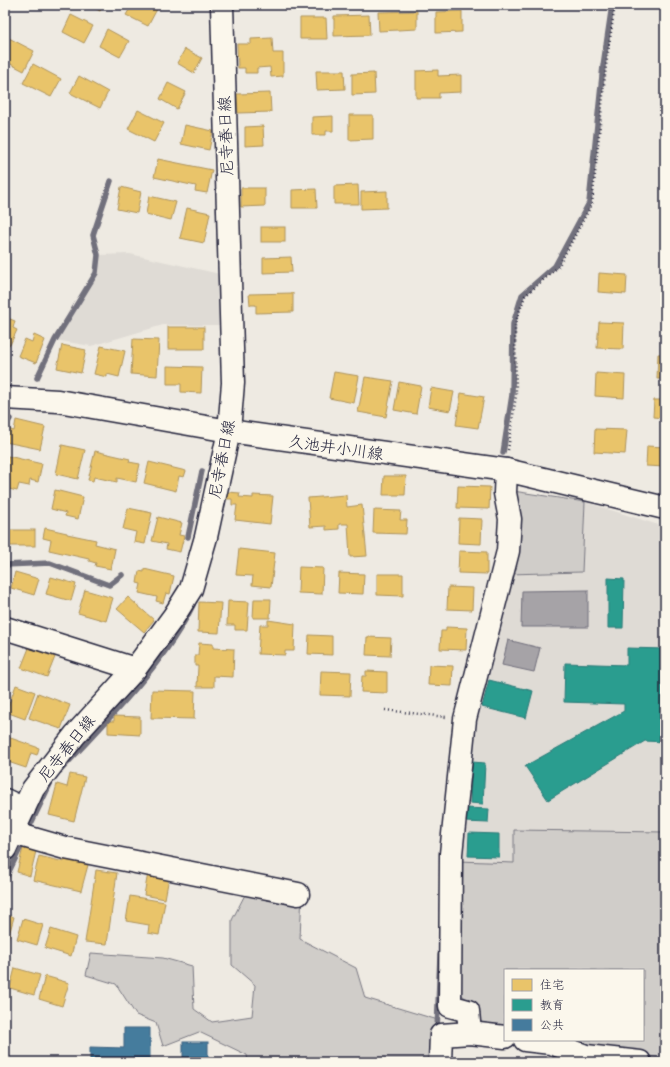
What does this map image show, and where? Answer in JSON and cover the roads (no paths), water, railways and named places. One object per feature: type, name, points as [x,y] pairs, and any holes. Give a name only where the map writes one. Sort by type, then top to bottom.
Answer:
[{"type":"street","name":"尼寺春日線","points":[[16,840],[14,805],[33,789],[75,736],[135,669],[174,616],[191,589],[206,537],[229,431],[233,383],[222,5]]},
{"type":"street","name":"久池井小川線","points":[[5,398],[58,401],[229,431],[506,470],[665,508]]},
{"type":"street","points":[[470,1033],[468,1011],[450,1006],[451,854],[465,719],[508,551],[510,519],[504,493],[506,470]]},
{"type":"street","points":[[5,628],[135,669]]},
{"type":"street","points":[[16,840],[65,848],[298,894]]},
{"type":"street","points":[[440,1062],[441,1035],[470,1033],[504,1037]]},
{"type":"street","points":[[534,1041],[552,1043],[586,1056],[640,1062]]},
{"type":"waterway","points":[[503,453],[512,395],[513,324],[522,295],[555,266],[589,203],[603,66],[612,5]]},
{"type":"waterway","points":[[37,378],[55,340],[96,273],[98,255],[93,235],[111,181]]},
{"type":"waterway","points":[[5,426],[10,419]]},
{"type":"waterway","points":[[188,537],[202,471]]},
{"type":"waterway","points":[[5,565],[50,563],[109,585],[122,575]]},
{"type":"waterway","points":[[60,771],[114,713],[150,671],[181,627],[193,605]]},
{"type":"waterway","points":[[27,832],[50,784]]},
{"type":"waterway","points":[[5,880],[24,840]]},
{"type":"waterway","points":[[437,1031],[440,955]]}]
